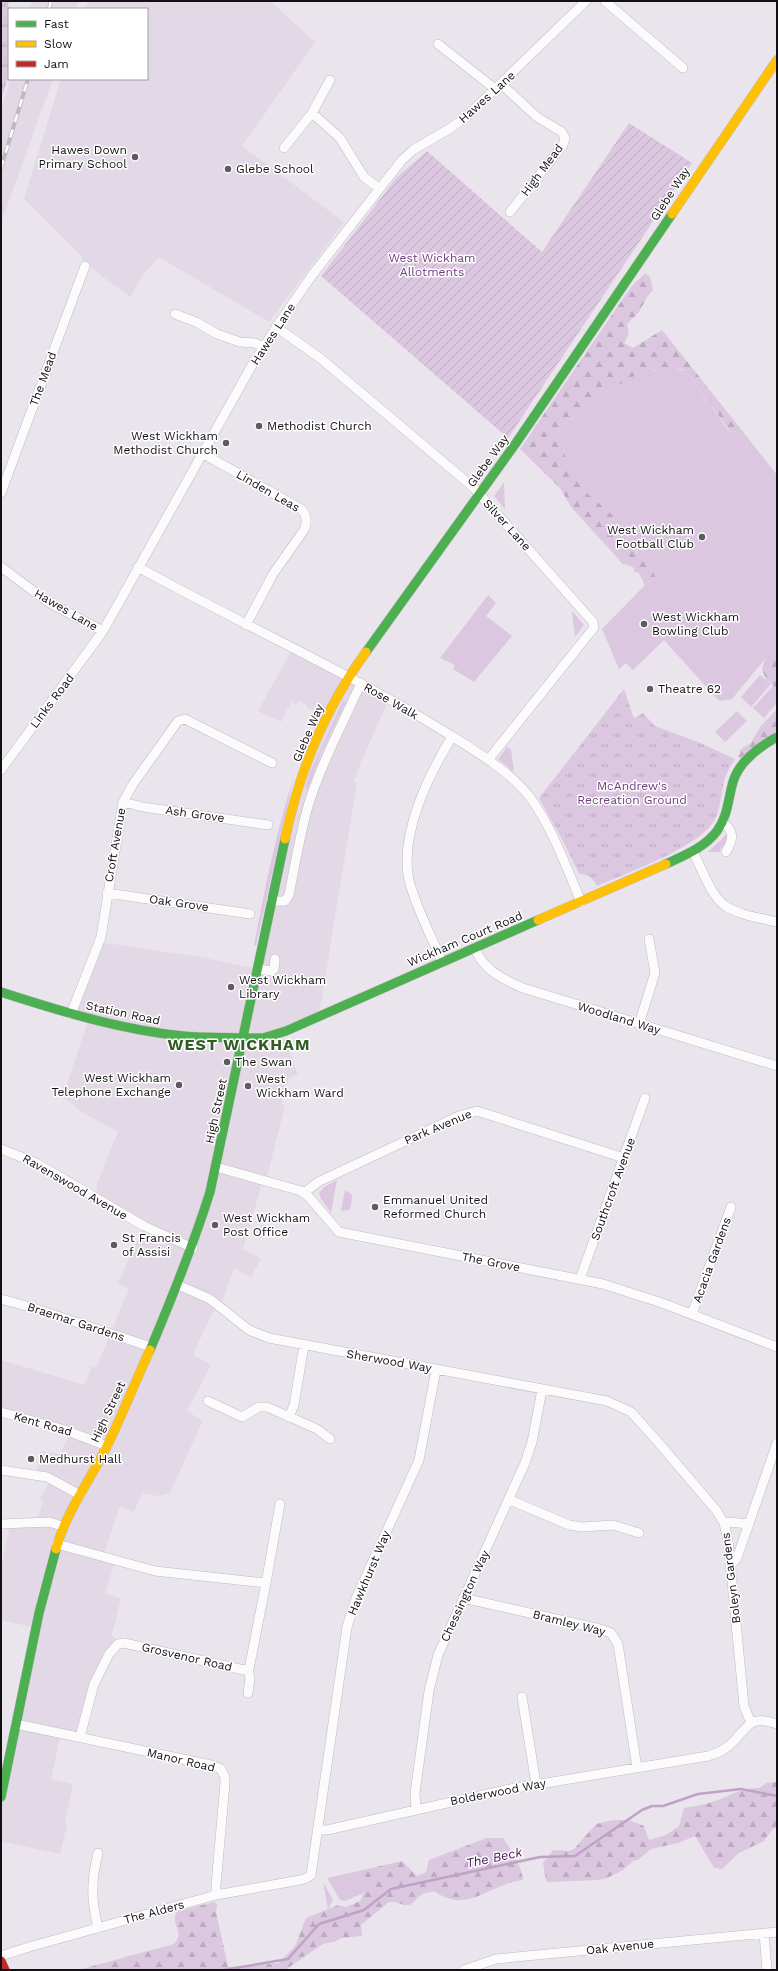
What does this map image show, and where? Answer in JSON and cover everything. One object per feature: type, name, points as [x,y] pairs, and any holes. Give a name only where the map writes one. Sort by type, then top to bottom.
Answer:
[{"type":"main road","name":"Glebe Way","points":[[244,1038],[271,901],[291,812],[304,771],[339,693],[349,676],[516,443],[777,60]]},
{"type":"main road","points":[[723,823],[729,804],[732,784],[738,771],[753,754],[777,736]]},
{"type":"main road","name":"Wickham Court Road","points":[[244,1038],[263,1038],[286,1031],[693,852],[709,841],[723,823]]},
{"type":"main road","name":"Station Road","points":[[1,992],[71,1014],[160,1033],[244,1038]]},
{"type":"main road","name":"High Street","points":[[1,1797],[39,1613],[62,1526],[107,1446],[178,1285],[192,1248],[216,1167],[244,1038]]},
{"type":"main road","points":[[1,1961],[5,1970]]},
{"type":"street","name":"Hawes Lane","points":[[1,567],[56,607],[103,631],[202,453],[276,327],[378,188],[407,155],[458,124],[586,1]]},
{"type":"street","points":[[605,1],[683,68]]},
{"type":"street","points":[[438,44],[498,87]]},
{"type":"street","points":[[284,148],[312,113],[330,80]]},
{"type":"street","name":"High Mead","points":[[498,87],[537,117],[562,132],[565,138],[563,145],[510,212]]},
{"type":"street","points":[[312,113],[340,138],[364,177],[378,188]]},
{"type":"street","name":"The Mead","points":[[1,493],[85,266]]},
{"type":"street","points":[[176,314],[196,322],[217,334],[240,342],[255,342],[264,347]]},
{"type":"street","name":"Silver Lane","points":[[276,327],[332,367],[479,494],[594,624],[589,634],[488,760]]},
{"type":"street","name":"Linden Leas","points":[[202,453],[301,509],[306,517],[306,525],[304,530],[273,574],[246,625]]},
{"type":"street","name":"Rose Walk","points":[[138,567],[246,625],[349,676],[488,760],[529,796],[556,846],[581,902]]},
{"type":"street","name":"Links Road","points":[[1,770],[103,631]]},
{"type":"street","points":[[271,901],[285,901],[289,895],[306,815],[326,760],[361,684]]},
{"type":"street","name":"Croft Avenue","points":[[71,1014],[99,942],[123,802],[133,784],[180,719],[185,719],[272,763]]},
{"type":"street","points":[[442,962],[411,887],[408,858],[410,836],[417,811],[436,766],[452,737]]},
{"type":"street","name":"Ash Grove","points":[[123,802],[143,807],[268,825]]},
{"type":"street","points":[[291,812],[306,815]]},
{"type":"street","points":[[723,823],[729,827],[732,832],[730,843],[726,852]]},
{"type":"street","points":[[693,852],[715,894],[725,906],[740,912],[777,922]]},
{"type":"street","name":"Oak Grove","points":[[107,893],[250,914]]},
{"type":"street","points":[[640,1024],[655,973],[649,939]]},
{"type":"street","name":"Woodland Way","points":[[475,948],[484,964],[510,982],[541,994],[777,1066]]},
{"type":"street","points":[[258,969],[271,971],[274,968],[275,960]]},
{"type":"street","name":"Southcroft Avenue","points":[[580,1279],[645,1098]]},
{"type":"street","name":"Park Avenue","points":[[304,1193],[318,1182],[457,1117],[477,1111],[624,1158]]},
{"type":"street","name":"Ravenswood Avenue","points":[[1,1149],[39,1165],[144,1226],[192,1248]]},
{"type":"street","name":"The Grove","points":[[216,1167],[285,1186],[304,1193],[339,1232],[580,1279],[630,1292],[777,1347]]},
{"type":"street","name":"Acacia Gardens","points":[[692,1314],[731,1207]]},
{"type":"street","name":"Sherwood Way","points":[[178,1285],[210,1299],[255,1333],[269,1338],[304,1346],[615,1404]]},
{"type":"street","name":"Braemar Gardens","points":[[1,1299],[30,1307],[151,1347]]},
{"type":"street","points":[[289,1417],[294,1405],[304,1346]]},
{"type":"street","name":"Hawkhurst Way","points":[[309,1877],[311,1875],[347,1628],[357,1596],[419,1460],[436,1370]]},
{"type":"street","name":"Chessington Way","points":[[416,1810],[415,1793],[432,1677],[445,1637],[510,1500],[530,1450],[542,1390]]},
{"type":"street","points":[[208,1401],[242,1417],[263,1407],[318,1429],[330,1439]]},
{"type":"street","name":"Boleyn Gardens","points":[[615,1404],[636,1416],[711,1504],[724,1523],[728,1536],[743,1698],[746,1712],[751,1723]]},
{"type":"street","name":"Kent Road","points":[[1,1412],[65,1430],[107,1446]]},
{"type":"street","points":[[731,1565],[736,1561],[777,1443]]},
{"type":"street","points":[[1,1470],[46,1477],[80,1495]]},
{"type":"street","points":[[510,1500],[569,1525],[582,1527],[613,1525],[639,1534]]},
{"type":"street","name":"Grosvenor Road","points":[[80,1737],[94,1684],[109,1654],[118,1644],[124,1644],[242,1670],[248,1669],[266,1583],[280,1504]]},
{"type":"street","points":[[1,1524],[49,1522],[62,1526]]},
{"type":"street","points":[[724,1523],[749,1524]]},
{"type":"street","points":[[57,1544],[155,1571],[266,1583]]},
{"type":"street","name":"Bramley Way","points":[[463,1598],[600,1629],[614,1636],[618,1644],[637,1768]]},
{"type":"street","points":[[248,1669],[250,1678],[248,1693]]},
{"type":"street","points":[[522,1697],[536,1784]]},
{"type":"street","points":[[751,1723],[759,1720],[777,1724]]},
{"type":"street","name":"Bolderwood Way","points":[[317,1830],[327,1830],[536,1784],[682,1761],[714,1754],[726,1748],[751,1723]]},
{"type":"street","name":"Manor Road","points":[[16,1724],[211,1765],[221,1769],[224,1773],[225,1783],[216,1895]]},
{"type":"street","points":[[98,1853],[91,1890],[93,1908],[98,1928]]},
{"type":"street","name":"The Alders","points":[[1,1956],[216,1895],[309,1877]]},
{"type":"street","name":"Oak Avenue","points":[[466,1970],[496,1959],[777,1932]]},
{"type":"street","points":[[764,1933],[767,1970]]},
{"type":"shaded area","points":[[32,1],[79,1],[76,8],[30,8]]},
{"type":"shaded area","name":"Glebe School","points":[[88,1],[270,1],[315,42],[242,146],[344,222],[269,322],[159,257],[144,274],[130,297],[91,268],[85,266],[81,256],[24,199],[61,80],[148,80],[148,8],[85,8]]},
{"type":"shaded area","points":[[10,80],[53,80],[1,223],[1,111]]},
{"type":"shaded area","points":[[293,648],[389,699],[360,764],[354,782],[357,783],[320,1009],[282,1033],[298,1074],[289,1078],[281,1104],[285,1106],[266,1180],[263,1179],[243,1249],[261,1259],[251,1277],[234,1268],[222,1302],[211,1315],[193,1355],[211,1365],[187,1411],[200,1419],[202,1422],[170,1493],[158,1496],[142,1493],[134,1512],[120,1506],[103,1557],[115,1561],[105,1594],[121,1598],[112,1635],[118,1644],[100,1672],[80,1737],[61,1734],[51,1779],[73,1784],[65,1823],[67,1824],[60,1854],[1,1841],[1,1797],[36,1628],[1,1620],[1,1569],[10,1524],[38,1518],[43,1501],[40,1499],[51,1479],[36,1475],[40,1451],[60,1454],[70,1432],[1,1412],[1,1360],[85,1385],[92,1366],[96,1368],[129,1289],[118,1283],[144,1226],[94,1198],[98,1189],[96,1187],[118,1132],[82,1112],[61,1095],[64,1086],[69,1087],[67,1084],[89,1018],[71,1014],[99,942],[200,957],[257,969],[278,868],[327,717],[306,707],[307,705],[298,701],[296,705],[291,702],[281,722],[258,711]]},
{"type":"green space","points":[[1,1],[10,1],[7,6],[13,8],[8,8],[8,76],[1,101]]},
{"type":"green space","name":"West Wickham Allotments","points":[[629,123],[692,163],[508,438],[321,276],[397,177],[427,151],[542,252]]},
{"type":"green space","points":[[645,273],[650,277],[653,290],[647,297],[639,312],[627,324],[629,334],[624,343],[633,348],[662,330],[744,433],[730,431],[685,370],[679,369],[671,372],[665,372],[656,371],[648,367],[638,370],[634,376],[605,393],[585,412],[569,420],[560,427],[559,430],[568,467],[587,493],[613,515],[614,519],[626,533],[629,543],[637,553],[641,552],[650,564],[655,577],[645,585],[639,573],[635,572],[633,567],[623,564],[571,507],[560,488],[520,449],[631,287]]},
{"type":"green space","name":"West Wickham Football Club","points":[[643,367],[648,367],[655,371],[685,370],[729,431],[744,433],[777,475],[777,645],[732,699],[719,701],[664,640],[633,670],[626,663],[619,669],[602,629],[645,585],[655,577],[644,556],[629,543],[626,533],[614,519],[613,515],[587,493],[568,467],[559,430],[560,427],[569,420],[585,412],[605,393],[633,376]]},
{"type":"green space","points":[[504,482],[505,509],[494,496]]},
{"type":"green space","points":[[488,595],[496,603],[486,616],[512,636],[474,682],[453,669],[455,665],[440,658]]},
{"type":"green space","points":[[572,611],[584,625],[575,637]]},
{"type":"green space","points":[[777,645],[777,689],[766,679],[762,669],[765,659]]},
{"type":"green space","points":[[760,675],[771,684],[751,707],[741,697]]},
{"type":"green space","points":[[773,686],[777,689],[777,703],[764,718],[753,708]]},
{"type":"green space","name":"McAndrew's Recreation Ground","points":[[624,689],[635,718],[643,713],[655,726],[698,742],[735,759],[725,778],[720,805],[715,819],[707,829],[695,839],[662,858],[597,886],[590,877],[579,874],[563,841],[539,798]]},
{"type":"green space","points":[[343,701],[346,702],[321,753],[308,789],[305,788],[309,775]]},
{"type":"green space","points":[[777,709],[777,731],[740,758],[738,757],[741,749],[751,743],[760,727]]},
{"type":"green space","points":[[737,711],[747,721],[725,742],[715,732]]},
{"type":"green space","points":[[507,747],[511,749],[514,772],[498,759]]},
{"type":"green space","points":[[294,777],[256,945],[254,945],[276,839]]},
{"type":"green space","points":[[729,832],[725,844],[721,848],[720,852],[708,852]]},
{"type":"green space","points":[[337,1180],[331,1213],[321,1199],[319,1193],[324,1187]]},
{"type":"green space","points":[[345,1190],[352,1195],[351,1206],[349,1210],[341,1211]]},
{"type":"green space","points":[[777,1782],[777,1827],[772,1830],[764,1841],[739,1853],[722,1869],[714,1868],[695,1836],[678,1843],[651,1849],[623,1870],[607,1878],[599,1880],[547,1882],[546,1880],[543,1863],[553,1850],[568,1851],[574,1849],[596,1824],[613,1820],[629,1820],[644,1826],[649,1840],[666,1835],[679,1826],[684,1808],[711,1802],[742,1790],[760,1788],[766,1783]]},
{"type":"green space","points":[[487,1838],[503,1838],[518,1863],[523,1880],[468,1899],[457,1900],[446,1898],[434,1891],[422,1894],[410,1905],[389,1902],[361,1925],[362,1936],[341,1938],[334,1942],[323,1944],[285,1970],[78,1970],[174,1944],[178,1935],[175,1915],[178,1911],[214,1902],[217,1904],[216,1912],[228,1967],[279,1963],[295,1946],[306,1918],[338,1905],[346,1907],[360,1901],[364,1893],[354,1872],[402,1861],[417,1876],[426,1872],[429,1860]]},
{"type":"green space","points":[[354,1872],[364,1893],[345,1901],[340,1900],[327,1878]]},
{"type":"green space","points":[[323,1882],[333,1900],[328,1909]]},
{"type":"waterway","name":"The Beck","points":[[224,1970],[288,1959],[319,1924],[364,1910],[391,1889],[540,1857],[575,1856],[642,1810],[652,1806],[663,1806],[698,1794],[741,1789],[777,1796]]},
{"type":"railway","points":[[49,8],[51,1]]},
{"type":"railway","points":[[1,168],[28,80]]},
{"type":"traffic: fast","points":[[366,652],[516,443],[672,214]]},
{"type":"traffic: fast","points":[[666,864],[700,847],[712,837],[721,825],[736,774],[750,755],[777,737]]},
{"type":"traffic: fast","points":[[150,1350],[182,1272],[210,1192],[285,839]]},
{"type":"traffic: fast","points":[[244,1038],[263,1038],[286,1031],[538,920]]},
{"type":"traffic: fast","points":[[1,992],[68,1013],[137,1029],[191,1037],[244,1038]]},
{"type":"traffic: fast","points":[[1,1797],[39,1613],[56,1549]]},
{"type":"traffic: slow","points":[[672,214],[777,60]]},
{"type":"traffic: slow","points":[[285,839],[298,789],[316,741],[338,695],[366,652]]},
{"type":"traffic: slow","points":[[538,920],[666,864]]},
{"type":"traffic: slow","points":[[56,1549],[60,1535],[78,1497],[118,1424],[150,1350]]},
{"type":"traffic: jam","points":[[1,1961],[5,1970]]},
{"type":"place","name":"Hawes Down Primary School","points":[[135,157]]},
{"type":"place","name":"Glebe School","points":[[228,169]]},
{"type":"place","name":"Methodist Church","points":[[259,426]]},
{"type":"place","name":"West Wickham Methodist Church","points":[[226,443]]},
{"type":"place","name":"West Wickham Football Club","points":[[702,537]]},
{"type":"place","name":"West Wickham Bowling Club","points":[[644,624]]},
{"type":"place","name":"Theatre 62","points":[[650,689]]},
{"type":"place","name":"West Wickham Library","points":[[231,987]]},
{"type":"place","name":"The Swan","points":[[227,1062]]},
{"type":"place","name":"West Wickham Telephone Exchange","points":[[179,1085]]},
{"type":"place","name":"West Wickham Ward","points":[[248,1086]]},
{"type":"place","name":"Emmanuel United Reformed Church","points":[[375,1207]]},
{"type":"place","name":"West Wickham Post Office","points":[[215,1225]]},
{"type":"place","name":"St Francis of Assisi","points":[[114,1245]]},
{"type":"place","name":"Medhurst Hall","points":[[31,1459]]},
{"type":"district","name":"WEST WICKHAM","points":[[239,1044]]}]
